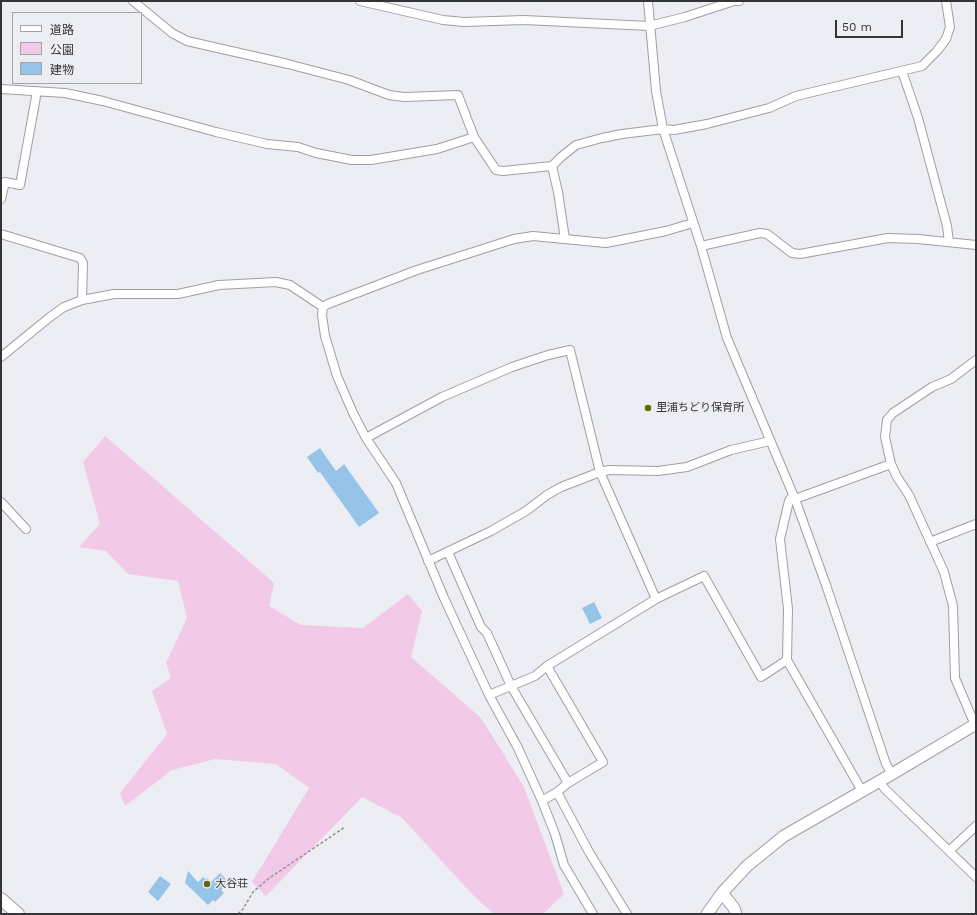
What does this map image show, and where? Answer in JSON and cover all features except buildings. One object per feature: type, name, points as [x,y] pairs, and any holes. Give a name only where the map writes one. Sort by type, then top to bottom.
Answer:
[{"type":"main road","points":[[1,899],[18,914]]},
{"type":"street","points":[[133,1],[172,33],[187,41],[281,62],[349,80],[388,95],[404,97],[458,95],[474,137],[496,170],[527,170],[552,166],[576,145],[622,134],[663,129],[674,130],[746,115],[769,108],[796,96],[922,66],[937,52],[946,39],[950,27],[946,1]]},
{"type":"street","points":[[360,1],[443,20],[464,22],[524,20],[649,26],[685,17],[734,1],[739,1]]},
{"type":"street","points":[[648,1],[649,26],[656,91],[663,129],[701,246],[727,338],[794,497],[826,585],[886,764],[892,774]]},
{"type":"street","points":[[902,71],[918,118],[948,226],[949,242]]},
{"type":"street","points":[[1,89],[65,93],[103,101],[216,132],[267,144],[298,147],[316,153],[352,160],[371,160],[437,149],[474,137]]},
{"type":"street","points":[[1,199],[5,182],[20,185],[37,91]]},
{"type":"street","points":[[552,166],[558,192],[565,239]]},
{"type":"street","points":[[323,307],[417,270],[502,243],[533,236],[606,243],[666,231],[693,223]]},
{"type":"street","points":[[701,246],[760,233],[767,234],[792,253],[800,254],[888,238],[918,239],[976,245]]},
{"type":"street","points":[[1,234],[80,258],[83,263],[82,300]]},
{"type":"street","points":[[1,357],[64,307],[82,300],[114,294],[178,294],[219,285],[276,282],[290,285],[323,307]]},
{"type":"street","points":[[323,307],[322,315],[325,336],[337,376],[353,413],[366,438],[396,483],[444,598],[489,695],[518,748],[542,801],[555,834],[564,865],[593,914]]},
{"type":"street","points":[[366,438],[442,397],[512,367],[548,355],[570,350],[600,472],[656,599]]},
{"type":"street","points":[[707,914],[722,893],[747,866],[784,836],[975,724],[955,678],[953,606],[944,572],[908,495],[891,464],[885,437],[887,420],[893,413],[932,387],[951,379],[976,360]]},
{"type":"street","points":[[428,561],[526,511],[547,495],[561,487],[600,472],[609,470],[658,471],[687,466],[731,450],[770,441]]},
{"type":"street","points":[[862,791],[787,660],[788,609],[780,539],[789,501],[794,497],[891,464]]},
{"type":"street","points":[[1,502],[26,529]]},
{"type":"street","points":[[930,542],[976,524]]},
{"type":"street","points":[[448,552],[481,627],[487,633],[512,686],[568,783]]},
{"type":"street","points":[[489,695],[535,676],[547,666],[656,599],[704,576],[761,677],[787,660]]},
{"type":"street","points":[[542,801],[603,762],[547,666]]},
{"type":"street","points":[[879,781],[885,790],[976,877]]},
{"type":"street","points":[[557,792],[589,852],[627,914]]},
{"type":"street","points":[[949,851],[976,826]]},
{"type":"street","points":[[722,893],[734,908],[736,914]]},
{"type":"path","points":[[238,914],[243,910],[254,892],[268,879],[344,827]]},
{"type":"green space","points":[[105,436],[274,583],[269,606],[301,625],[363,628],[408,594],[422,611],[411,657],[481,718],[524,787],[564,894],[543,914],[494,914],[474,896],[402,818],[362,797],[266,896],[252,882],[309,788],[276,764],[215,759],[172,770],[125,806],[120,793],[167,734],[152,691],[171,678],[166,663],[187,618],[178,581],[128,574],[106,551],[79,547],[100,524],[83,462]]},
{"type":"place","name":"里浦ちどり保育所","points":[[648,408]]},
{"type":"place","name":"大谷荘","points":[[207,884]]}]
